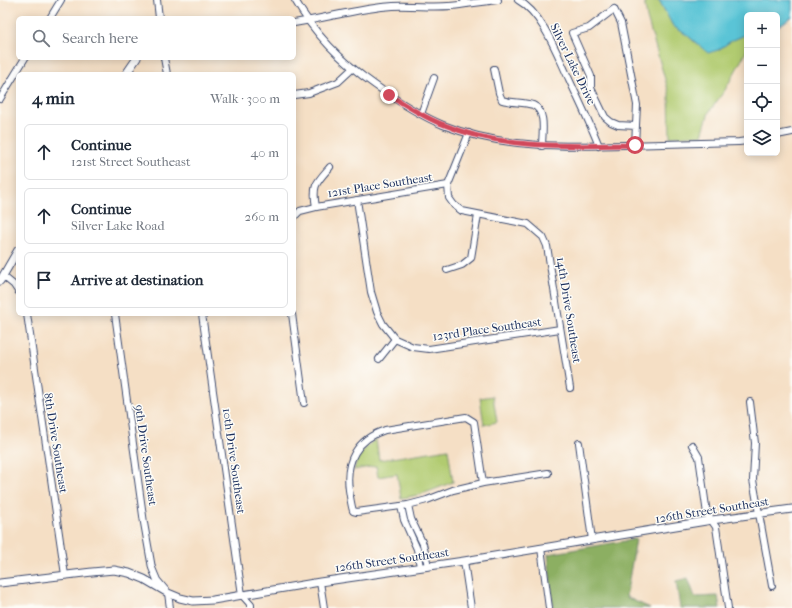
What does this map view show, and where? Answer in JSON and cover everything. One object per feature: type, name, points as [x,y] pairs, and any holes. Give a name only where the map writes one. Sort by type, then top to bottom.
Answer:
[{"type":"street","points":[[51,16],[61,0]]},
{"type":"street","points":[[157,0],[159,16]]},
{"type":"street","points":[[295,0],[320,36],[352,69],[389,95],[421,114],[442,124],[469,133],[504,142],[542,146],[599,146],[744,141]]},
{"type":"street","points":[[296,23],[367,9],[394,6],[456,6],[465,2],[498,0]]},
{"type":"street","name":"Silver Lake Drive","points":[[518,0],[524,3],[532,11],[546,31],[599,146]]},
{"type":"street","points":[[635,145],[636,126],[637,105],[621,23],[614,9],[589,28],[572,33],[592,76],[591,88],[605,117],[618,125],[636,126]]},
{"type":"street","points":[[16,72],[24,60]]},
{"type":"street","points":[[127,72],[134,60]]},
{"type":"street","points":[[164,60],[167,72]]},
{"type":"street","points":[[296,95],[309,93],[338,82],[352,69]]},
{"type":"street","points":[[494,70],[502,100],[534,106],[538,110],[543,121],[542,146]]},
{"type":"street","points":[[0,99],[16,73]]},
{"type":"street","points":[[421,114],[434,78]]},
{"type":"street","points":[[780,134],[792,132]]},
{"type":"street","points":[[447,270],[462,264],[471,258],[478,215],[462,212],[449,198],[448,186],[469,133]]},
{"type":"street","name":"121st Place Southeast","points":[[316,207],[314,195],[316,183],[330,167]]},
{"type":"street","name":"121st Place Southeast","points":[[296,215],[300,211],[316,207],[448,186]]},
{"type":"street","points":[[357,200],[374,303],[383,324],[395,340],[379,359]]},
{"type":"street","name":"14th Drive Southeast","points":[[478,215],[528,224],[543,237],[547,246],[570,388]]},
{"type":"street","points":[[16,254],[2,278],[14,285],[16,288]]},
{"type":"street","name":"8th Drive Southeast","points":[[27,316],[65,575]]},
{"type":"street","name":"9th Drive Southeast","points":[[115,316],[144,523],[152,568],[157,580],[168,593]]},
{"type":"street","name":"10th Drive Southeast","points":[[202,316],[242,595],[251,605],[251,608]]},
{"type":"street","points":[[292,316],[304,403]]},
{"type":"street","name":"123rd Place Southeast","points":[[395,340],[413,347],[429,349],[560,329]]},
{"type":"street","points":[[750,402],[755,444],[753,480],[772,586]]},
{"type":"street","points":[[483,483],[474,422],[466,417],[378,432],[359,445],[349,466],[348,479],[351,506],[353,511],[362,512],[408,505],[428,500],[453,490],[483,483],[548,473]]},
{"type":"street","points":[[578,443],[592,540]]},
{"type":"street","points":[[692,445],[699,457],[707,514],[716,527],[728,608]]},
{"type":"street","points":[[408,505],[411,520],[423,544],[428,566]]},
{"type":"street","points":[[401,506],[404,520],[417,549],[420,567]]},
{"type":"street","name":"126th Street Southeast","points":[[0,584],[114,570],[144,579],[180,598],[193,601],[213,600],[320,582],[464,561],[712,520],[792,509]]},
{"type":"street","points":[[541,548],[549,608]]},
{"type":"street","points":[[464,561],[471,608]]},
{"type":"street","points":[[320,582],[324,608]]},
{"type":"street","points":[[168,593],[170,608]]},
{"type":"green space","points":[[644,0],[659,0],[673,26],[697,44],[718,50],[731,41],[744,35],[744,56],[725,90],[709,112],[702,135],[670,137],[669,93],[647,18]]},
{"type":"green space","points":[[493,396],[497,422],[484,425],[480,398]]},
{"type":"green space","points":[[376,439],[379,460],[448,449],[453,482],[421,494],[401,498],[397,474],[378,477],[376,466],[354,470],[362,453],[368,445]]},
{"type":"green space","points":[[636,539],[626,597],[650,608],[553,608],[548,554]]},
{"type":"green space","points":[[688,578],[695,597],[718,596],[720,608],[680,608],[676,581]]},
{"type":"water","points":[[659,0],[792,0],[792,17],[780,25],[780,12],[744,12],[744,35],[731,41],[718,50],[708,53],[687,35],[673,26]]},
{"type":"route","points":[[389,95],[421,114],[442,124],[504,142],[542,146],[635,145]]}]
